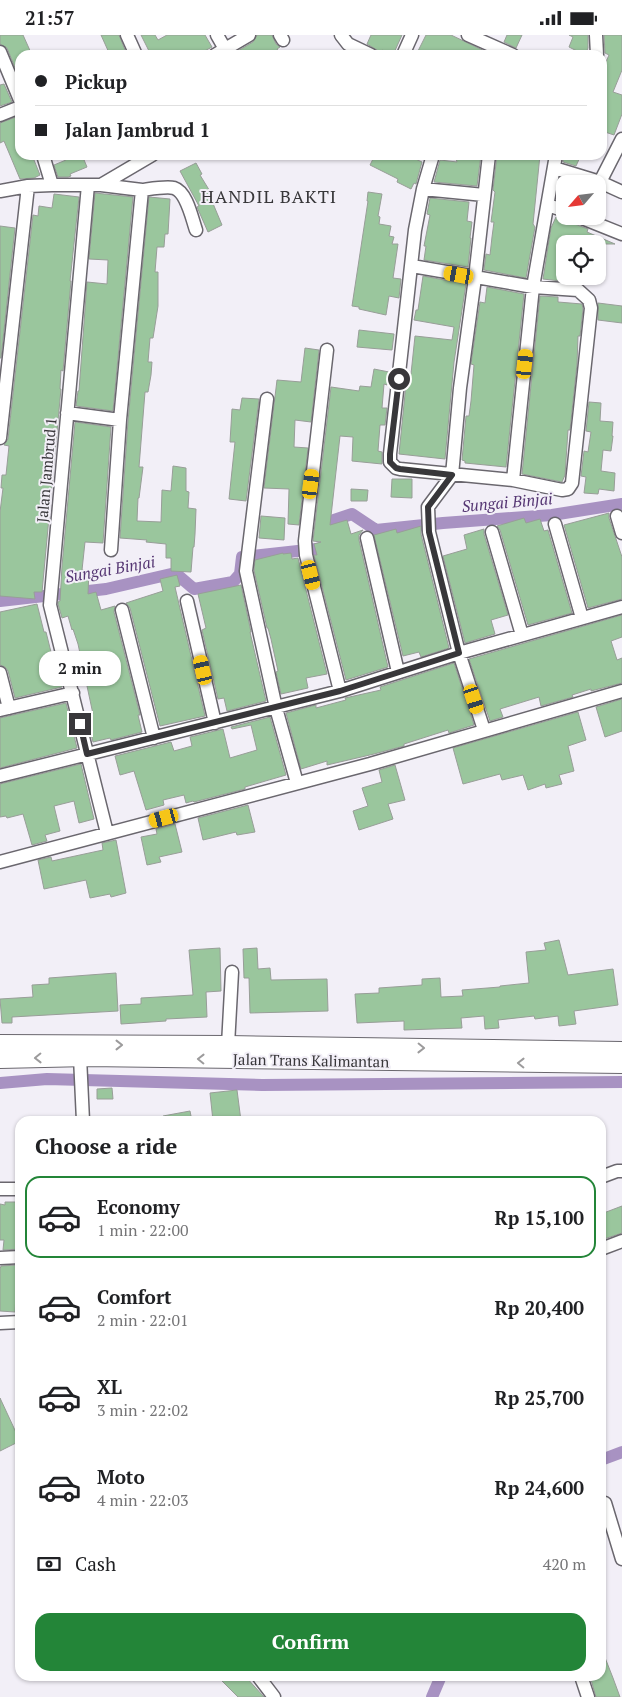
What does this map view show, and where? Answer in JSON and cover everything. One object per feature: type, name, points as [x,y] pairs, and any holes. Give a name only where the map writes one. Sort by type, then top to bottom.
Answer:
[{"type":"highway","name":"Jalan Trans Kalimantan","points":[[0,1044],[228,1045],[622,1051]]},
{"type":"highway","name":"Jalan Trans Kalimantan","points":[[0,1059],[622,1064]]},
{"type":"street","points":[[127,35],[134,50]]},
{"type":"street","points":[[217,35],[220,50]]},
{"type":"street","points":[[223,50],[249,35]]},
{"type":"street","points":[[405,50],[412,35]]},
{"type":"street","points":[[468,35],[502,50]]},
{"type":"street","points":[[596,35],[597,50]]},
{"type":"street","points":[[347,38],[364,50]]},
{"type":"street","points":[[0,52],[15,88]]},
{"type":"street","points":[[0,115],[15,109]]},
{"type":"street","points":[[604,175],[622,139]]},
{"type":"street","points":[[44,160],[52,185]]},
{"type":"street","points":[[95,185],[142,160]]},
{"type":"street","points":[[412,266],[533,287],[578,291],[589,300],[591,308],[570,487],[562,491],[513,480],[400,469],[390,462],[415,230],[423,189],[432,160]]},
{"type":"street","points":[[484,730],[459,653],[429,532],[428,507],[452,475],[460,388],[488,160]]},
{"type":"street","points":[[513,480],[533,287],[555,160]]},
{"type":"street","points":[[554,168],[577,175]]},
{"type":"street","points":[[0,191],[28,186],[52,185],[95,185],[142,190],[174,188],[185,198],[196,230]]},
{"type":"street","name":"Jalan Jambrud 1","points":[[95,185],[68,413],[50,605],[107,833]]},
{"type":"street","points":[[606,185],[622,192]]},
{"type":"street","points":[[0,438],[3,391],[28,186]]},
{"type":"street","points":[[423,189],[484,195]]},
{"type":"street","points":[[111,549],[120,420],[142,190]]},
{"type":"street","points":[[548,205],[556,208]]},
{"type":"street","points":[[600,225],[622,234]]},
{"type":"street","points":[[327,350],[305,541],[306,555],[340,691]]},
{"type":"street","points":[[267,399],[246,571],[276,708],[297,783]]},
{"type":"street","points":[[68,413],[120,420]]},
{"type":"street","points":[[617,516],[622,533]]},
{"type":"street","points":[[555,524],[582,618]]},
{"type":"street","points":[[492,532],[522,635]]},
{"type":"street","points":[[367,537],[398,672]]},
{"type":"street","points":[[187,601],[216,723]]},
{"type":"street","points":[[0,776],[340,691],[459,653],[622,607]]},
{"type":"street","points":[[122,610],[154,738]]},
{"type":"street","points":[[0,673],[5,709],[73,693]]},
{"type":"street","points":[[0,862],[370,764],[622,691]]},
{"type":"street","points":[[228,1045],[232,972]]},
{"type":"street","points":[[80,1060],[83,1115]]},
{"type":"street","points":[[606,1175],[622,1171]]},
{"type":"street","points":[[0,1189],[15,1189]]},
{"type":"street","points":[[606,1247],[622,1241]]},
{"type":"street","points":[[0,1257],[15,1257]]},
{"type":"street","points":[[0,1323],[15,1322]]},
{"type":"street","points":[[606,1506],[622,1559]]},
{"type":"street","points":[[262,1681],[274,1697]]},
{"type":"street","points":[[583,1681],[588,1697]]},
{"type":"building","points":[[0,35],[23,35],[30,50],[15,50],[15,68],[7,48],[0,44]]},
{"type":"building","points":[[101,35],[119,35],[125,50],[108,50]]},
{"type":"building","points":[[141,35],[155,35],[158,40],[167,35],[205,35],[212,47],[206,50],[148,50]]},
{"type":"building","points":[[257,35],[272,35],[276,44],[280,47],[278,50],[239,50],[253,42]]},
{"type":"building","points":[[371,35],[402,35],[395,50],[377,50],[367,44]]},
{"type":"building","points":[[426,35],[451,35],[482,50],[418,50]]},
{"type":"building","points":[[507,35],[522,35],[516,48],[504,42]]},
{"type":"building","points":[[569,35],[588,35],[587,50],[575,50],[569,47],[573,37]]},
{"type":"building","points":[[604,35],[622,35],[622,70],[613,92],[622,95],[622,114],[614,135],[607,133],[607,60],[609,55],[607,50],[605,50]]},
{"type":"building","points":[[4,84],[12,102],[0,106],[0,85]]},
{"type":"building","points":[[15,117],[15,160],[34,160],[40,175],[34,178],[20,179],[4,141],[0,143],[0,123]]},
{"type":"building","points":[[66,160],[84,160],[87,167],[70,174],[71,176],[58,177],[54,165]]},
{"type":"building","points":[[372,160],[418,160],[422,162],[416,184],[414,183],[411,189],[397,182],[398,179],[370,165]]},
{"type":"building","points":[[440,160],[457,162],[456,160],[480,160],[477,186],[434,182]]},
{"type":"building","points":[[496,160],[539,160],[533,224],[535,227],[526,278],[484,270],[486,254],[490,255],[494,222],[491,222],[495,192],[493,190]]},
{"type":"building","points":[[563,160],[579,160],[576,166],[563,162]]},
{"type":"building","points":[[196,163],[202,174],[200,175],[211,193],[209,194],[222,225],[208,232],[197,207],[199,206],[180,171]]},
{"type":"building","points":[[368,192],[382,194],[378,216],[380,217],[379,224],[391,226],[389,236],[394,237],[392,244],[398,244],[393,278],[401,279],[399,298],[389,296],[386,315],[352,306]]},
{"type":"building","points":[[95,193],[133,197],[113,411],[76,406],[79,391],[87,282],[107,284],[108,260],[89,259]]},
{"type":"building","points":[[54,194],[79,197],[63,371],[61,370],[61,389],[42,592],[34,592],[35,599],[0,596],[0,512],[3,488],[1,488],[2,475],[6,475],[9,446],[4,445],[8,439],[33,215],[38,216],[39,206],[52,208]]},
{"type":"building","points":[[149,197],[170,199],[168,234],[165,234],[164,247],[157,247],[155,272],[158,272],[158,306],[153,338],[150,338],[148,362],[152,362],[148,392],[145,392],[139,467],[143,467],[138,498],[137,521],[161,522],[162,490],[171,491],[173,466],[186,468],[186,491],[189,492],[188,508],[196,509],[191,572],[171,571],[171,558],[166,558],[166,544],[146,542],[147,540],[120,538],[128,421]]},
{"type":"building","points":[[430,198],[469,202],[467,221],[472,222],[468,267],[424,260],[426,246],[424,246],[430,215],[427,214]]},
{"type":"building","points":[[556,217],[556,225],[577,225],[588,229],[587,232],[594,235],[556,235],[556,281],[543,279],[551,228]]},
{"type":"building","points":[[0,226],[15,228],[1,358],[0,358]]},
{"type":"building","points":[[606,240],[615,244],[606,244]]},
{"type":"building","points":[[423,276],[466,284],[454,362],[445,459],[399,454],[407,374],[411,374],[415,336],[452,340],[454,327],[414,320],[416,310],[418,310]]},
{"type":"building","points":[[487,287],[524,294],[506,467],[465,463],[462,460],[466,416],[469,416],[471,401],[474,365],[471,364],[480,302],[485,303]]},
{"type":"building","points":[[540,296],[558,297],[558,302],[582,304],[583,309],[580,336],[578,336],[577,364],[570,430],[568,430],[565,475],[562,482],[522,474]]},
{"type":"building","points":[[598,303],[622,306],[622,323],[598,320]]},
{"type":"building","points":[[359,330],[394,334],[392,350],[357,347]]},
{"type":"building","points":[[305,348],[319,350],[311,422],[295,420],[294,447],[308,448],[299,525],[288,524],[289,489],[264,488],[277,380],[301,382]]},
{"type":"building","points":[[374,369],[389,372],[387,385],[384,384],[382,408],[387,408],[385,425],[380,425],[378,451],[382,452],[382,464],[352,461],[353,437],[340,436],[330,525],[347,520],[351,534],[363,530],[359,535],[359,540],[388,667],[346,680],[314,555],[317,555],[314,544],[321,542],[313,541],[331,387],[359,391],[360,386],[371,387]]},
{"type":"building","points":[[242,398],[259,399],[246,501],[229,499],[235,442],[230,442],[232,409],[240,410]]},
{"type":"building","points":[[589,402],[601,403],[600,421],[613,422],[611,451],[603,450],[601,471],[615,473],[614,491],[599,489],[598,494],[584,493],[586,477],[581,476],[584,451],[588,452],[591,432],[586,431]]},
{"type":"building","points":[[75,422],[111,427],[103,543],[85,542],[82,570],[89,571],[88,594],[96,592],[101,610],[115,606],[114,612],[140,715],[138,715],[142,732],[111,740],[110,738],[93,742],[86,715],[93,714],[78,644],[68,616],[62,618],[58,604],[60,601]]},
{"type":"building","points":[[392,479],[412,479],[412,498],[391,497]]},
{"type":"building","points":[[351,489],[368,490],[367,501],[351,501]]},
{"type":"building","points":[[609,513],[622,557],[622,599],[588,608],[564,525]]},
{"type":"building","points":[[261,516],[285,518],[284,540],[259,538]]},
{"type":"building","points":[[524,518],[526,523],[540,519],[544,531],[548,530],[572,613],[528,625],[500,530],[497,526]]},
{"type":"building","points":[[421,526],[421,534],[449,648],[421,657],[419,652],[403,656],[374,535],[396,529],[397,533]]},
{"type":"building","points":[[484,529],[508,615],[491,620],[495,634],[465,643],[443,556],[467,549],[464,535]]},
{"type":"building","points":[[283,553],[291,553],[292,559],[298,558],[327,674],[306,678],[308,688],[281,694],[276,672],[278,671],[254,570],[255,560]]},
{"type":"building","points":[[177,575],[180,586],[175,587],[205,716],[160,726],[130,608],[126,603],[163,591],[160,579]]},
{"type":"building","points":[[241,585],[266,701],[227,711],[224,698],[218,699],[202,630],[206,628],[198,594]]},
{"type":"building","points":[[37,604],[62,687],[15,698],[8,671],[0,665],[0,612]]},
{"type":"building","points":[[622,615],[622,637],[611,641],[617,660],[622,658],[622,683],[591,691],[591,689],[572,695],[573,697],[541,706],[539,697],[500,709],[503,717],[490,721],[469,659]]},
{"type":"building","points":[[454,663],[474,725],[449,733],[448,730],[404,744],[404,746],[374,754],[327,765],[327,761],[301,769],[286,713],[316,705],[316,708],[346,700],[345,698],[381,690],[380,687]]},
{"type":"building","points":[[622,699],[622,731],[605,737],[596,707]]},
{"type":"building","points":[[66,703],[77,748],[0,768],[0,718]]},
{"type":"building","points":[[578,712],[586,740],[568,746],[574,771],[559,775],[562,784],[546,788],[545,784],[528,790],[523,775],[502,780],[500,774],[463,784],[453,748]]},
{"type":"building","points":[[270,717],[286,775],[245,787],[245,789],[194,802],[186,803],[184,795],[163,800],[164,805],[146,810],[134,771],[120,775],[115,756],[171,742],[174,751],[192,746],[190,737],[223,729],[230,758],[257,750],[251,725],[232,729],[231,727]]},
{"type":"building","points":[[81,764],[94,819],[79,823],[74,801],[54,806],[60,831],[45,835],[47,841],[32,845],[23,814],[7,818],[6,816],[0,817],[0,784]]},
{"type":"building","points":[[395,765],[405,800],[388,804],[393,819],[359,830],[353,811],[368,806],[362,788],[382,782],[379,770]]},
{"type":"building","points":[[248,805],[255,832],[237,835],[236,832],[203,840],[198,818]]},
{"type":"building","points":[[175,824],[182,852],[159,857],[161,862],[147,865],[141,837],[157,834],[156,829]]},
{"type":"building","points":[[116,840],[126,893],[111,897],[110,894],[90,898],[86,880],[44,889],[38,860],[51,857],[52,861],[103,850],[102,843]]},
{"type":"building","points":[[559,940],[568,975],[613,969],[618,1005],[574,1011],[576,1024],[559,1026],[558,1016],[535,1019],[534,1016],[498,1020],[499,1028],[485,1029],[484,1016],[461,1018],[462,1028],[404,1030],[404,1021],[357,1023],[355,994],[379,993],[379,988],[422,985],[422,979],[440,978],[441,997],[463,996],[462,990],[529,983],[526,952],[546,950],[544,943]]},
{"type":"building","points":[[220,948],[221,991],[206,992],[207,1017],[121,1024],[120,1005],[141,1004],[141,998],[193,995],[189,950]]},
{"type":"building","points":[[257,948],[258,969],[270,968],[271,980],[327,979],[328,1011],[250,1013],[249,978],[244,978],[243,949]]},
{"type":"building","points":[[116,973],[118,1011],[12,1017],[12,1023],[2,1023],[0,999],[33,997],[32,985],[49,984],[49,978]]},
{"type":"building","points":[[112,1088],[113,1099],[97,1099],[97,1089]]},
{"type":"building","points":[[237,1090],[240,1116],[212,1116],[210,1093]]},
{"type":"building","points":[[190,1111],[191,1116],[163,1116]]},
{"type":"building","points":[[5,1202],[15,1202],[15,1249],[3,1250],[4,1240],[0,1240],[0,1204],[5,1205]]},
{"type":"building","points":[[622,1206],[622,1233],[606,1238],[606,1212]]},
{"type":"building","points":[[15,1265],[15,1312],[0,1311],[1,1266]]},
{"type":"building","points":[[0,1398],[15,1430],[15,1444],[0,1451]]},
{"type":"building","points":[[606,1660],[620,1697],[596,1697],[591,1681],[606,1681]]},
{"type":"building","points":[[222,1681],[250,1681],[264,1697],[238,1697]]},
{"type":"waterway","name":"Sungai Binjai","points":[[0,601],[106,589],[171,574],[180,577],[194,589],[233,582],[240,574],[242,557],[325,548],[330,544],[334,520],[352,514],[376,530],[552,515],[622,504]]},
{"type":"waterway","points":[[0,1083],[47,1079],[262,1085],[622,1082]]},
{"type":"waterway","points":[[606,1458],[622,1452]]},
{"type":"waterway","points":[[432,1697],[439,1681]]},
{"type":"district","name":"HANDIL BAKTI","points":[[269,196]]},
{"type":"route","points":[[80,724],[87,754],[340,691],[459,653],[429,532],[428,507],[452,475],[400,469],[390,462],[399,379]]}]
